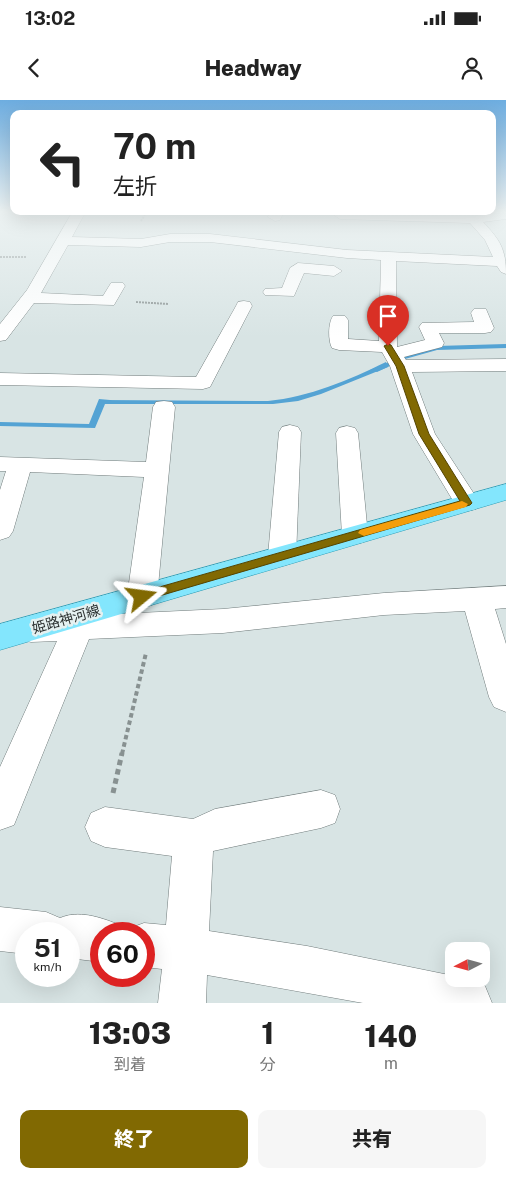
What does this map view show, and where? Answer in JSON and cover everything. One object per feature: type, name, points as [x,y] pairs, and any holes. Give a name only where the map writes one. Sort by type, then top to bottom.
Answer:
[{"type":"main road","name":"姫路神河線","points":[[12,634],[506,492]]},
{"type":"street","points":[[0,336],[30,298],[58,253]]},
{"type":"street","points":[[271,292],[288,293],[298,268],[334,272],[340,253]]},
{"type":"street","points":[[378,253],[389,256],[504,265]]},
{"type":"street","points":[[498,253],[504,265]]},
{"type":"street","points":[[389,256],[393,356],[424,434],[467,503]]},
{"type":"street","points":[[30,298],[108,301],[117,286]]},
{"type":"street","points":[[0,379],[203,383],[244,306]]},
{"type":"street","points":[[393,356],[435,343],[428,326],[486,328],[480,313]]},
{"type":"street","points":[[340,320],[339,344],[393,356],[506,365]]},
{"type":"street","points":[[142,597],[164,407]]},
{"type":"street","points":[[282,556],[290,432]]},
{"type":"street","points":[[347,433],[356,535]]},
{"type":"street","points":[[0,531],[10,465],[156,470]]},
{"type":"street","points":[[12,634],[223,621],[384,604],[491,598],[506,697]]},
{"type":"street","points":[[0,811],[76,630]]},
{"type":"street","points":[[105,827],[194,839],[216,829],[321,809]]},
{"type":"street","points":[[182,1003],[165,947],[194,839]]},
{"type":"street","points":[[0,928],[15,930]]},
{"type":"street","points":[[165,947],[273,962],[385,983],[468,1003]]},
{"type":"path","points":[[108,301],[168,304]]},
{"type":"path","points":[[105,827],[152,625]]},
{"type":"water","points":[[386,362],[388,367],[321,394],[298,401],[273,404],[98,404],[100,400],[268,401],[283,399],[328,387]]},
{"type":"waterway","points":[[374,370],[403,358],[437,348],[506,346]]},
{"type":"waterway","points":[[0,424],[92,426],[102,401],[110,402]]},
{"type":"slow traffic","points":[[364,533],[462,504]]},
{"type":"route","points":[[142,597],[467,503],[424,434],[400,366],[388,346]]}]
